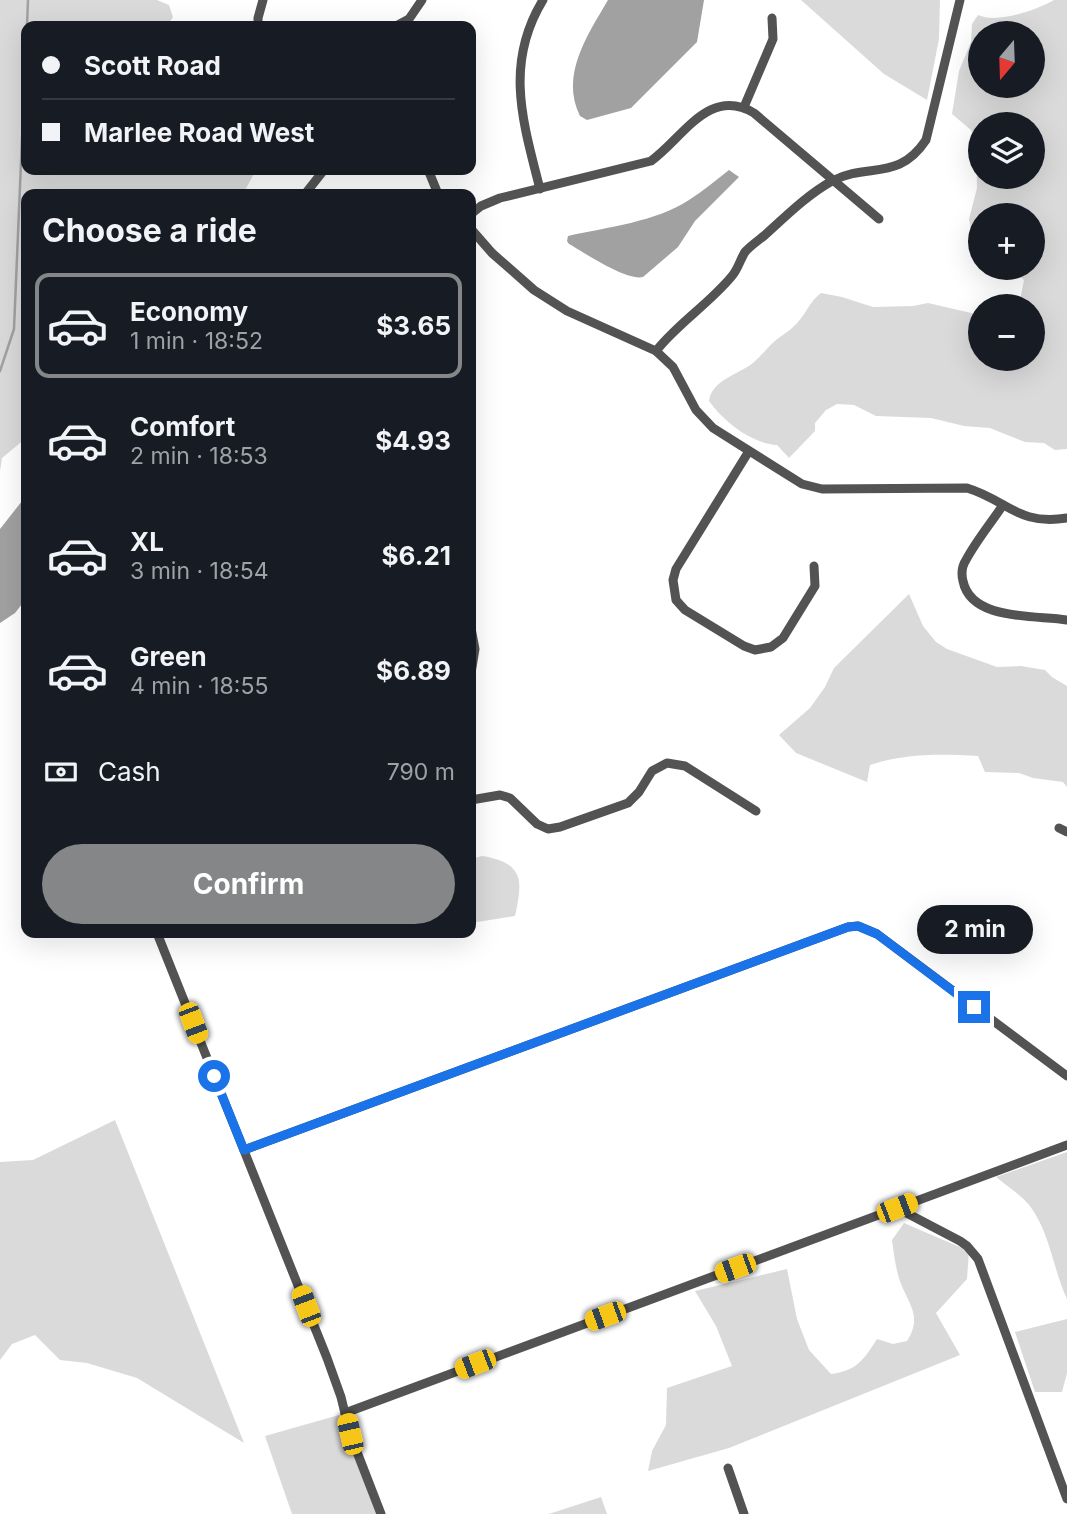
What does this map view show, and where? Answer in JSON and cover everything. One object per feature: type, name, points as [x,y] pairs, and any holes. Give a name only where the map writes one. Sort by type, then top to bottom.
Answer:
[{"type":"street","points":[[258,21],[263,0]]},
{"type":"street","points":[[406,21],[422,0]]},
{"type":"street","points":[[540,189],[519,99],[519,86],[520,62],[526,36],[543,0]]},
{"type":"street","points":[[656,351],[669,334],[733,275],[746,251],[810,196],[834,180],[864,171],[900,165],[916,155],[926,140],[960,0]]},
{"type":"street","points":[[744,107],[773,38],[772,18]]},
{"type":"street","points":[[476,210],[500,198],[650,160],[665,151],[709,109],[723,104],[744,107],[879,219]]},
{"type":"street","points":[[309,189],[320,175]]},
{"type":"street","points":[[476,235],[492,253],[534,290],[567,312],[656,351],[673,367],[696,410],[713,428],[802,484],[822,489],[967,488],[982,492],[1016,513],[1054,520],[1067,518]]},
{"type":"street","points":[[749,450],[676,569],[673,580],[676,600],[685,610],[744,646],[755,650],[771,647],[783,638],[815,586],[814,566]]},
{"type":"street","points":[[1003,505],[965,561],[961,574],[964,590],[971,600],[998,613],[1067,620]]},
{"type":"street","points":[[476,799],[500,795],[510,798],[537,824],[548,829],[560,827],[628,803],[639,792],[652,771],[667,763],[685,766],[756,811]]},
{"type":"street","points":[[244,1150],[842,928],[858,926],[877,934],[1067,1076]]},
{"type":"street","points":[[158,938],[327,1358],[350,1434],[381,1514]]},
{"type":"street","points":[[345,1413],[1067,1145]]},
{"type":"street","points":[[897,1208],[960,1241],[978,1259],[1067,1499]]},
{"type":"street","points":[[728,1468],[744,1514]]},
{"type":"shaded area","points":[[0,0],[157,0],[169,5],[173,17],[170,21],[21,21],[21,175],[253,175],[246,189],[21,189],[21,442],[2,458],[0,471]]},
{"type":"shaded area","points":[[608,0],[704,0],[697,42],[631,108],[587,120],[580,116],[575,101],[575,71],[585,42]]},
{"type":"shaded area","points":[[801,0],[940,0],[939,39],[927,100],[884,74]]},
{"type":"shaded area","points":[[1054,0],[1067,0],[1067,449],[1055,450],[1044,443],[1025,442],[990,428],[964,426],[931,418],[876,416],[854,405],[837,404],[826,410],[815,423],[815,431],[789,458],[777,445],[758,440],[739,430],[709,401],[711,394],[720,383],[753,363],[793,327],[821,293],[873,307],[928,303],[968,312],[968,371],[1045,371],[1045,294],[1021,294],[1024,280],[1045,280],[1045,203],[973,203],[977,189],[1045,189],[1045,112],[968,112],[968,127],[952,114],[959,71],[968,49],[968,98],[1045,98],[1045,21],[974,21],[978,15],[996,18],[1027,12]]},
{"type":"shaded area","points":[[729,170],[739,177],[695,221],[678,247],[643,277],[616,271],[567,241],[568,236],[661,214],[694,197]]},
{"type":"shaded area","points":[[21,502],[21,605],[0,623],[0,529]]},
{"type":"shaded area","points":[[909,594],[923,626],[936,642],[947,649],[997,667],[1021,666],[1045,670],[1067,686],[1067,787],[1063,782],[1019,773],[985,772],[978,756],[951,755],[910,756],[870,765],[867,782],[796,753],[779,735],[810,708],[834,668]]},
{"type":"shaded area","points":[[476,858],[496,859],[513,869],[519,883],[515,916],[476,922]]},
{"type":"shaded area","points":[[115,1120],[244,1443],[137,1378],[87,1363],[60,1360],[35,1335],[12,1344],[0,1360],[0,1162],[33,1160]]},
{"type":"shaded area","points":[[1067,1152],[1067,1299],[1037,1217],[1022,1198],[996,1177]]},
{"type":"shaded area","points":[[904,1223],[969,1251],[967,1279],[936,1313],[960,1355],[729,1448],[648,1471],[652,1451],[666,1425],[667,1388],[732,1366],[716,1326],[695,1291],[787,1269],[797,1319],[809,1350],[831,1374],[847,1370],[864,1358],[877,1339],[893,1344],[907,1341],[911,1333],[914,1325],[913,1312],[899,1279],[892,1240]]},
{"type":"shaded area","points":[[1067,1319],[1067,1373],[1062,1392],[1035,1392],[1015,1332]]},
{"type":"shaded area","points":[[339,1415],[380,1514],[292,1514],[265,1436]]},
{"type":"shaded area","points":[[601,1497],[607,1514],[548,1514],[552,1513]]},
{"type":"waterway","points":[[27,21],[28,0]]},
{"type":"waterway","points":[[0,371],[14,329],[21,163]]},
{"type":"route","points":[[214,1076],[244,1150],[838,930],[858,926],[877,934],[974,1007]]}]
